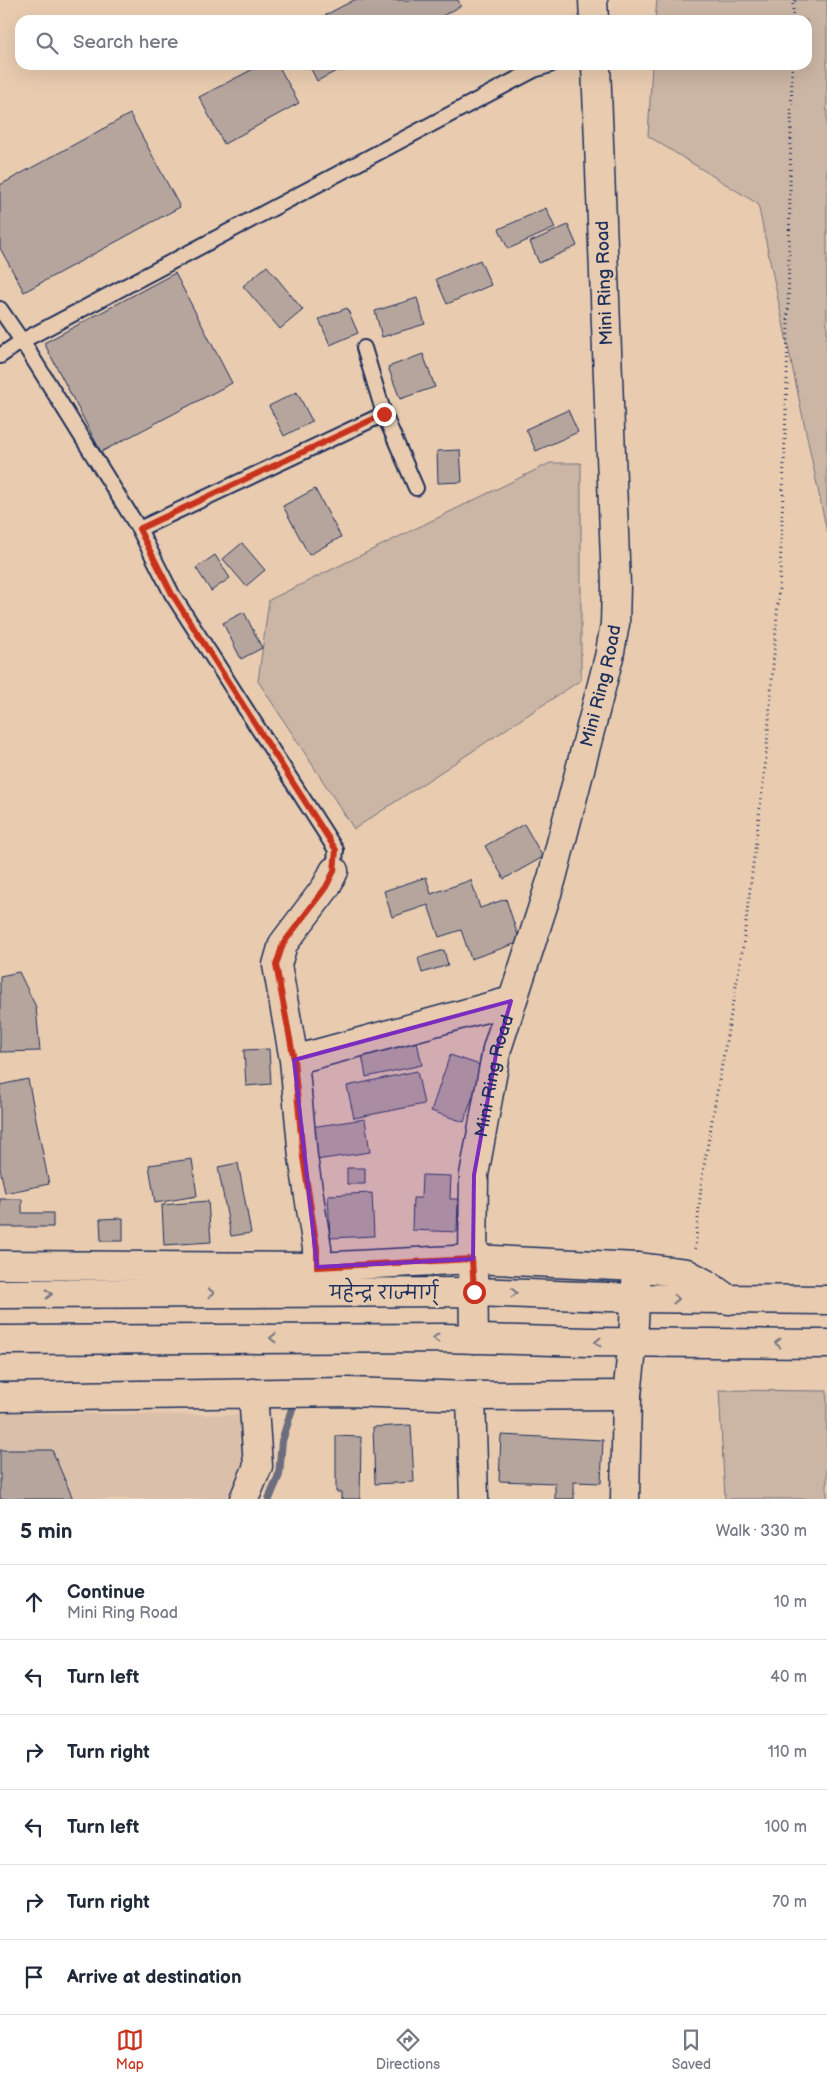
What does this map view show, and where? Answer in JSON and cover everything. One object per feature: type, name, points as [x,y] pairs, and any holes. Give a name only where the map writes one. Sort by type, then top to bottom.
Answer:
[{"type":"main road","points":[[593,0],[594,15]]},
{"type":"main road","name":"Mini Ring Road","points":[[474,1339],[472,1259],[474,1174],[497,1049],[552,878],[609,656],[615,624],[616,585],[613,482],[596,70]]},
{"type":"main road","points":[[317,1267],[317,1248],[303,1157],[294,1060],[276,965],[283,944],[326,887],[334,871]]},
{"type":"main road","points":[[294,1060],[512,1001]]},
{"type":"main road","points":[[0,1265],[317,1267],[472,1259],[637,1267],[686,1273],[708,1285],[728,1300]]},
{"type":"main road","points":[[625,1499],[628,1395],[637,1267]]},
{"type":"main road","name":"महेन्द्र राज्मार्ग्","points":[[0,1294],[474,1292],[635,1298],[827,1300]]},
{"type":"main road","points":[[0,1340],[474,1339],[827,1344]]},
{"type":"main road","points":[[0,1397],[347,1392],[471,1396],[628,1395]]},
{"type":"main road","points":[[244,1499],[258,1466],[257,1394]]},
{"type":"main road","points":[[471,1396],[474,1499]]},
{"type":"lane","points":[[0,356],[22,341],[534,70]]},
{"type":"lane","points":[[0,310],[22,341],[139,529],[172,594],[336,850],[334,871]]},
{"type":"lane","points":[[364,348],[384,414],[416,488]]},
{"type":"lane","points":[[139,529],[384,414]]},
{"type":"path","points":[[793,15],[793,2],[797,0]]},
{"type":"path","points":[[693,1277],[702,1177],[743,946],[766,759],[781,555],[787,371],[792,70]]},
{"type":"highlighted area","points":[[511,1001],[497,1049],[474,1175],[473,1259],[317,1267],[294,1060]]},
{"type":"shaded area","points":[[657,0],[827,0],[827,532],[758,204],[648,136],[652,70],[812,70],[812,15],[656,15]]},
{"type":"shaded area","points":[[550,463],[581,463],[581,680],[354,829],[258,681],[269,600]]},
{"type":"shaded area","points":[[719,1390],[827,1391],[827,1499],[725,1499]]},
{"type":"shaded area","points":[[0,1413],[255,1415],[238,1499],[0,1499]]},
{"type":"building","points":[[354,0],[458,0],[461,6],[444,15],[326,15]]},
{"type":"building","points":[[251,70],[281,70],[299,103],[224,144],[199,97]]},
{"type":"building","points":[[312,70],[338,70],[317,81]]},
{"type":"building","points":[[130,114],[180,207],[24,292],[0,248],[0,185]]},
{"type":"building","points":[[546,208],[555,228],[508,249],[499,229]]},
{"type":"building","points":[[568,225],[577,246],[539,263],[530,242]]},
{"type":"building","points":[[480,260],[491,285],[447,304],[436,279]]},
{"type":"building","points":[[267,266],[303,310],[280,329],[243,286]]},
{"type":"building","points":[[175,273],[232,383],[101,452],[44,343]]},
{"type":"building","points":[[417,298],[425,324],[382,337],[375,311]]},
{"type":"building","points":[[347,308],[358,333],[330,345],[319,319]]},
{"type":"building","points":[[423,354],[435,387],[400,399],[388,367]]},
{"type":"building","points":[[297,392],[312,421],[284,436],[269,406]]},
{"type":"building","points":[[568,410],[578,432],[536,451],[526,429]]},
{"type":"building","points":[[460,450],[462,482],[438,483],[437,451]]},
{"type":"building","points":[[315,489],[341,537],[309,555],[283,506]]},
{"type":"building","points":[[242,543],[265,570],[246,586],[223,559]]},
{"type":"building","points":[[215,555],[230,578],[211,591],[196,568]]},
{"type":"building","points":[[244,612],[262,648],[241,659],[223,623]]},
{"type":"building","points":[[524,824],[543,857],[504,879],[485,846]]},
{"type":"building","points":[[426,877],[431,894],[471,880],[480,908],[506,899],[520,942],[471,959],[461,930],[439,937],[428,905],[392,917],[384,891]]},
{"type":"building","points":[[444,950],[448,965],[422,973],[418,958]]},
{"type":"building","points":[[19,972],[36,1007],[40,1051],[0,1052],[0,976]]},
{"type":"building","points":[[417,1042],[422,1065],[366,1077],[362,1054]]},
{"type":"building","points":[[269,1049],[271,1084],[246,1086],[244,1050]]},
{"type":"building","points":[[450,1055],[483,1066],[464,1122],[431,1111]]},
{"type":"building","points":[[417,1071],[424,1104],[354,1118],[347,1086]]},
{"type":"building","points":[[28,1079],[49,1184],[5,1193],[0,1168],[0,1085]]},
{"type":"building","points":[[365,1119],[370,1152],[316,1160],[311,1127]]},
{"type":"building","points":[[192,1159],[197,1196],[155,1203],[149,1165]]},
{"type":"building","points":[[238,1163],[251,1233],[231,1236],[218,1167]]},
{"type":"building","points":[[347,1168],[365,1168],[365,1184],[347,1184]]},
{"type":"building","points":[[422,1175],[451,1176],[450,1199],[458,1199],[457,1232],[412,1230],[413,1198],[421,1198]]},
{"type":"building","points":[[372,1193],[374,1236],[330,1238],[328,1195]]},
{"type":"building","points":[[0,1199],[22,1199],[22,1213],[53,1213],[53,1227],[0,1227]]},
{"type":"building","points":[[208,1201],[211,1242],[164,1245],[162,1205]]},
{"type":"building","points":[[123,1218],[123,1241],[101,1241],[100,1219]]},
{"type":"building","points":[[411,1425],[414,1482],[375,1484],[373,1427]]},
{"type":"building","points":[[501,1435],[603,1440],[601,1483],[574,1482],[574,1499],[555,1499],[555,1483],[499,1481]]},
{"type":"building","points":[[336,1436],[361,1437],[360,1499],[341,1499],[341,1492],[336,1492]]},
{"type":"building","points":[[0,1450],[52,1450],[73,1499],[0,1499]]},
{"type":"waterway","points":[[269,1499],[279,1475],[282,1441],[295,1399]]},
{"type":"route","points":[[384,414],[139,529],[172,594],[336,850],[334,871],[326,887],[283,944],[276,965],[294,1060],[303,1157],[317,1248],[317,1267],[472,1259],[474,1292]]}]
